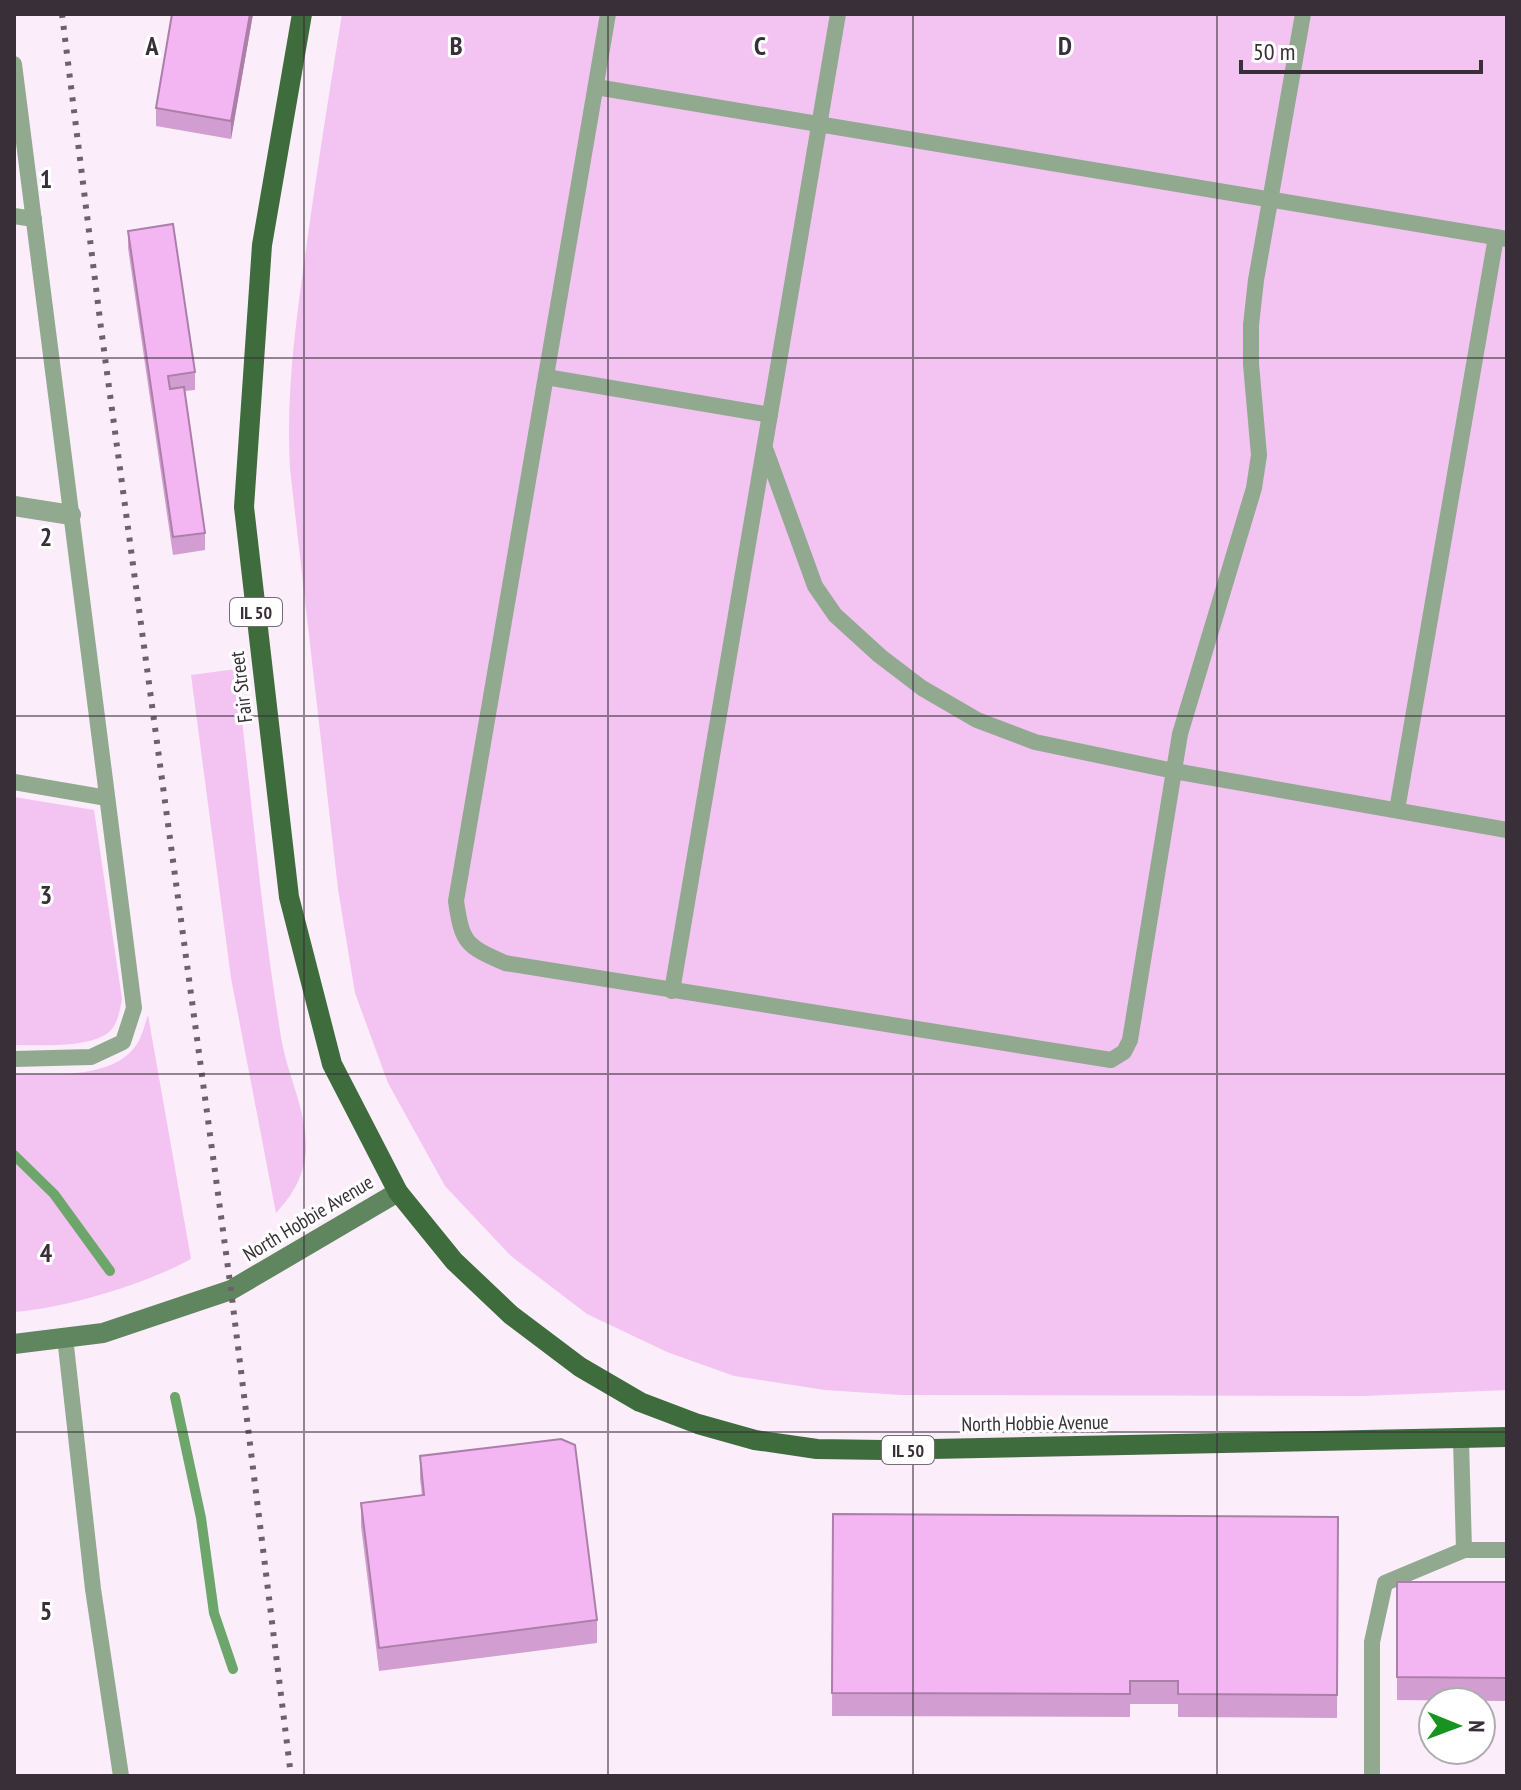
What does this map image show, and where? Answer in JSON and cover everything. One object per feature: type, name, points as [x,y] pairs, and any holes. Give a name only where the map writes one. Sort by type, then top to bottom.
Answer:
[{"type":"main road","name":"Fair Street","points":[[302,14],[262,245],[244,507],[289,897],[332,1064],[398,1192]]},
{"type":"main road","name":"North Hobbie Avenue","points":[[14,1344],[103,1333],[231,1290],[398,1192],[454,1261],[511,1315],[580,1367],[640,1402],[698,1424],[755,1440],[817,1449],[883,1450],[1507,1437]]},
{"type":"street","points":[[14,506],[71,515]]},
{"type":"lane","points":[[608,14],[456,901],[460,930],[474,949],[505,963],[1111,1060],[1124,1052],[1130,1040],[1180,734],[1254,488],[1259,455],[1251,325],[1303,14]]},
{"type":"lane","points":[[672,991],[838,14]]},
{"type":"lane","points":[[14,64],[134,1008],[123,1042],[91,1057],[14,1059]]},
{"type":"lane","points":[[596,87],[1502,238],[1397,810]]},
{"type":"lane","points":[[14,216],[34,219]]},
{"type":"lane","points":[[546,377],[770,415]]},
{"type":"lane","points":[[765,448],[815,586],[835,615],[880,656],[922,688],[977,720],[1035,742],[1174,771],[1507,830]]},
{"type":"lane","points":[[14,782],[107,798]]},
{"type":"lane","points":[[65,1337],[93,1589],[121,1776]]},
{"type":"lane","points":[[1461,1440],[1464,1550]]},
{"type":"lane","points":[[1372,1776],[1372,1642],[1385,1583],[1464,1550],[1507,1550]]},
{"type":"shaded area","points":[[342,14],[1507,14],[1507,1390],[1363,1396],[901,1395],[825,1390],[734,1376],[667,1352],[587,1314],[511,1256],[445,1186],[388,1083],[355,993],[338,889],[290,469],[289,414],[295,336]]},
{"type":"shaded area","points":[[236,669],[274,991],[284,1051],[305,1135],[301,1175],[276,1213],[231,978],[191,675]]},
{"type":"shaded area","points":[[14,797],[94,810],[122,999],[112,1029],[93,1040],[14,1045]]},
{"type":"shaded area","points":[[148,1015],[191,1259],[152,1277],[105,1293],[57,1306],[14,1312],[14,1074],[63,1074],[113,1064],[127,1056],[137,1044]]},
{"type":"building","points":[[172,14],[250,14],[231,121],[156,108]]},
{"type":"building","points":[[173,224],[195,372],[168,376],[170,389],[184,387],[205,533],[173,537],[128,231]]},
{"type":"building","points":[[561,1439],[575,1445],[597,1620],[379,1648],[361,1503],[424,1495],[420,1456]]},
{"type":"building","points":[[833,1514],[1338,1517],[1337,1695],[1178,1694],[1178,1681],[1130,1681],[1130,1694],[832,1693]]},
{"type":"building","points":[[1397,1582],[1507,1582],[1507,1678],[1397,1677]]},
{"type":"waterway","points":[[14,1155],[54,1194],[110,1271]]},
{"type":"waterway","points":[[175,1397],[201,1518],[214,1613],[233,1669]]},
{"type":"railway","points":[[62,14],[101,328],[231,1290],[291,1776]]}]
